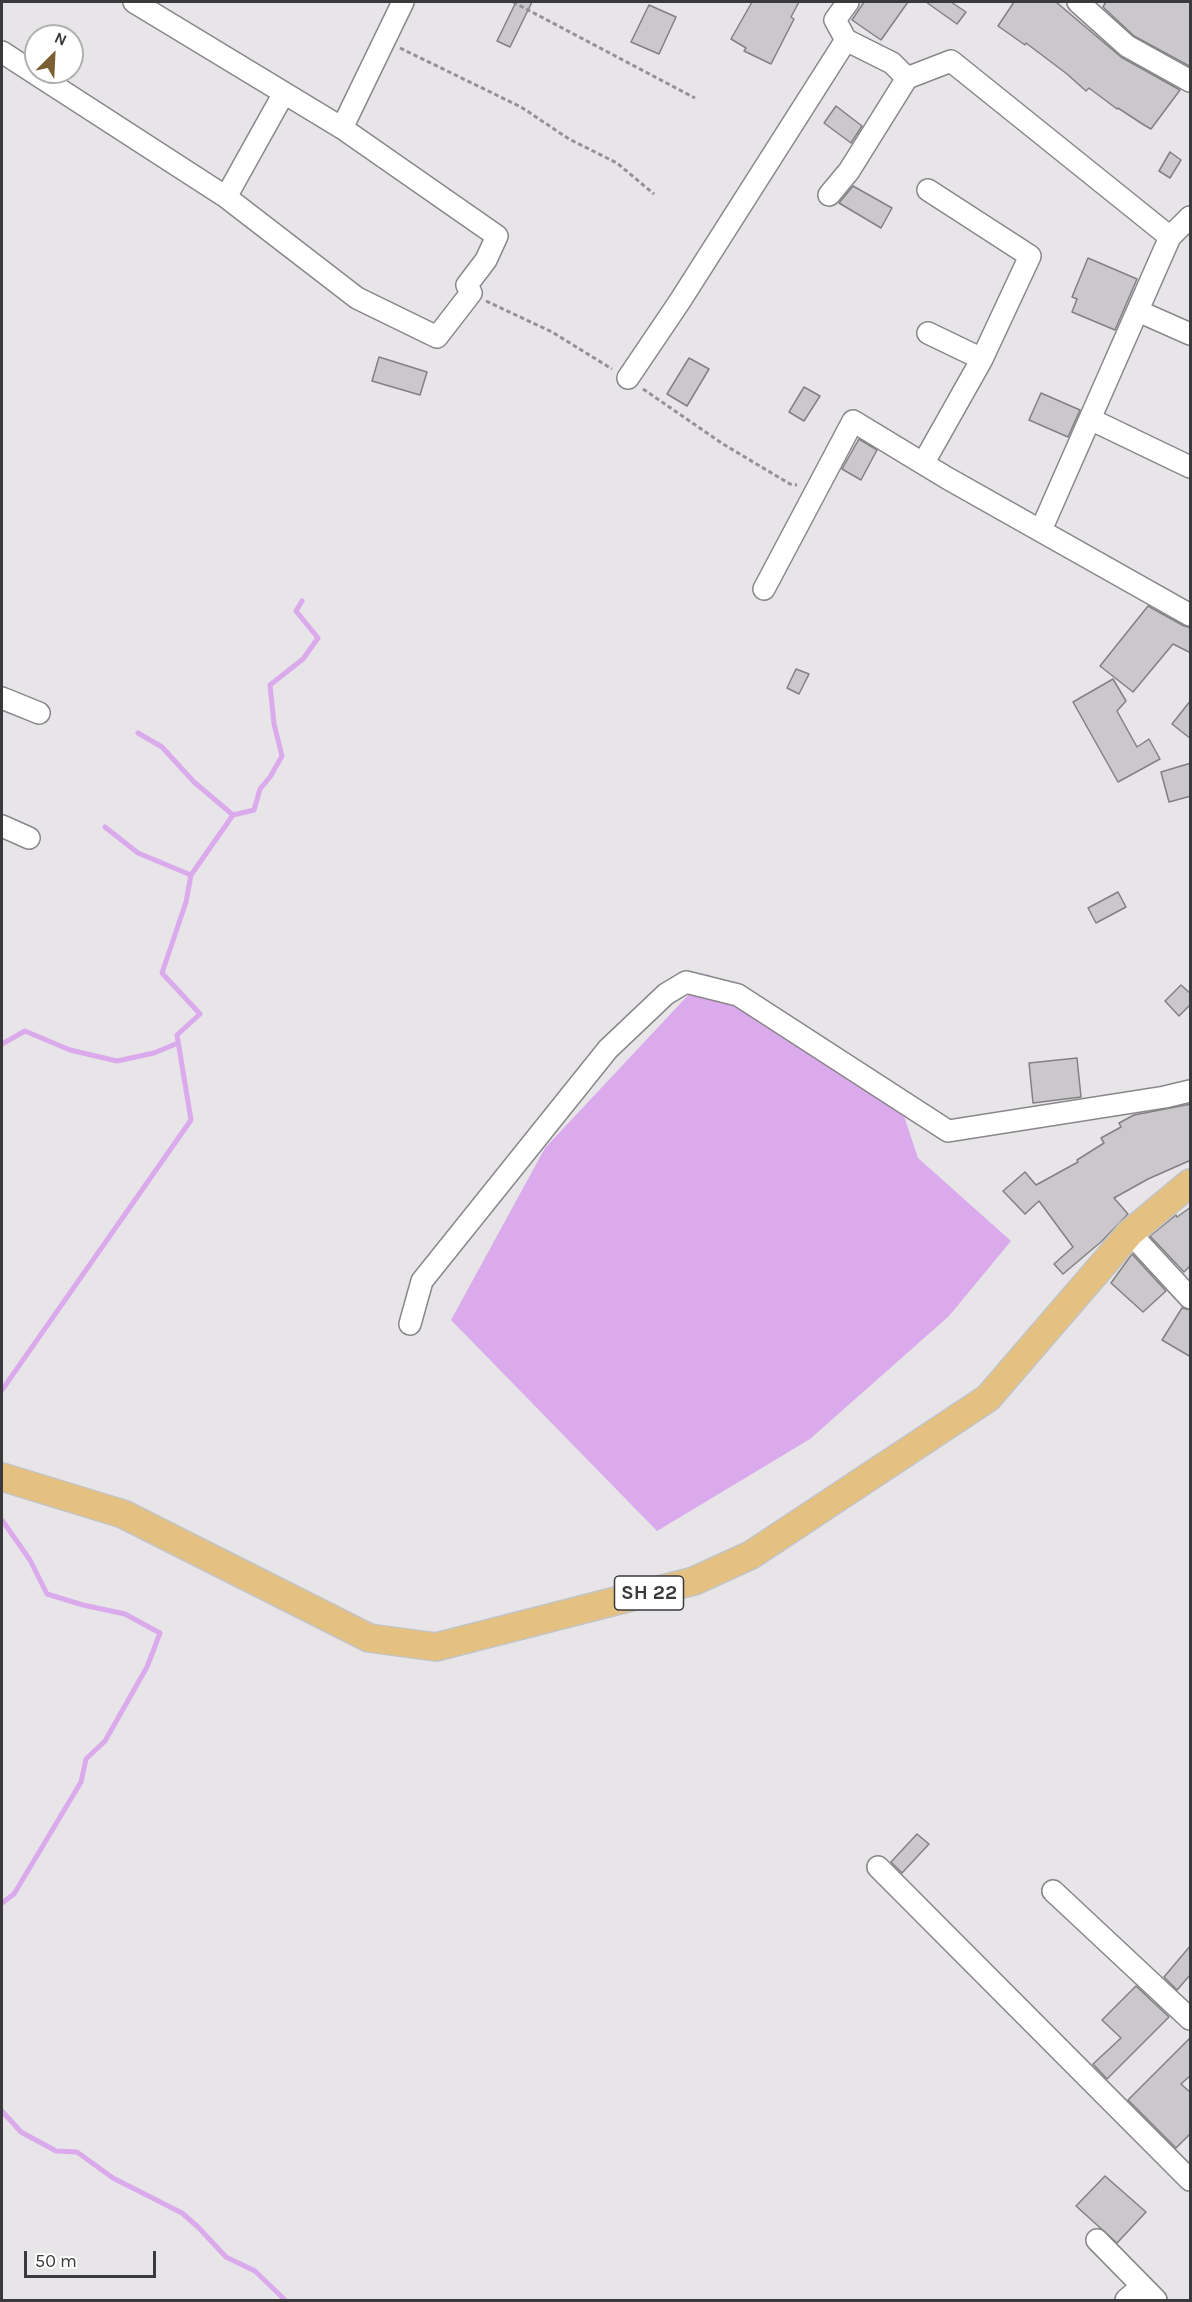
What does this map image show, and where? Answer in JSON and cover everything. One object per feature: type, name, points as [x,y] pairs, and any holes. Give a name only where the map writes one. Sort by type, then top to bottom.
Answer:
[{"type":"main road","name":"SH 22","points":[[2,1477],[123,1514],[369,1638],[436,1647],[694,1581],[751,1555],[988,1398],[1130,1233],[1191,1183]]},
{"type":"street","points":[[2,52],[226,196],[357,298],[437,337],[471,293],[467,285],[486,260],[497,236],[342,128],[134,2]]},
{"type":"street","points":[[342,128],[404,2]]},
{"type":"street","points":[[848,2],[835,20],[846,40],[892,63],[907,78]]},
{"type":"street","points":[[1078,2],[1127,46],[1191,81]]},
{"type":"street","points":[[628,378],[680,301],[846,40]]},
{"type":"street","points":[[830,195],[855,162],[907,78],[951,61],[1170,237]]},
{"type":"street","points":[[226,196],[284,93]]},
{"type":"street","points":[[924,462],[982,359],[1030,256],[928,190]]},
{"type":"street","points":[[1041,530],[1170,237],[1191,216]]},
{"type":"street","points":[[1138,311],[1191,334]]},
{"type":"street","points":[[928,333],[982,359]]},
{"type":"street","points":[[1090,419],[1191,467]]},
{"type":"street","points":[[764,589],[853,421],[1191,615]]},
{"type":"street","points":[[2,698],[39,713]]},
{"type":"street","points":[[2,826],[29,838]]},
{"type":"street","points":[[410,1324],[422,1281],[608,1049],[666,994],[686,982],[738,995],[948,1131],[1191,1091]]},
{"type":"street","points":[[1130,1233],[1191,1298]]},
{"type":"street","points":[[878,1867],[1191,2180]]},
{"type":"street","points":[[1053,1892],[1191,2019]]},
{"type":"street","points":[[1097,2240],[1149,2293],[1126,2301]]},
{"type":"path","points":[[513,2],[695,98]]},
{"type":"path","points":[[385,40],[521,107],[569,139],[617,163],[654,194]]},
{"type":"path","points":[[471,293],[552,332],[628,378],[723,444],[790,484],[817,488]]},
{"type":"shaded area","points":[[708,974],[903,1113],[918,1158],[1011,1241],[949,1316],[810,1439],[657,1531],[451,1320],[545,1148]]},
{"type":"building","points":[[516,2],[532,2],[510,47],[497,41]]},
{"type":"building","points":[[752,2],[799,2],[791,17],[794,19],[771,64],[744,51],[746,48],[731,39]]},
{"type":"building","points":[[864,2],[908,2],[881,40],[852,20]]},
{"type":"building","points":[[926,2],[951,2],[966,12],[957,24]]},
{"type":"building","points":[[1014,2],[1056,2],[1121,57],[1180,90],[1151,129],[1117,109],[1089,88],[1086,91],[1026,43],[1025,45],[998,26]]},
{"type":"building","points":[[1106,2],[1191,2],[1191,67],[1134,36],[1103,7]]},
{"type":"building","points":[[649,5],[676,17],[659,54],[631,42]]},
{"type":"building","points":[[836,106],[862,126],[851,143],[824,123]]},
{"type":"building","points":[[1170,152],[1181,160],[1170,178],[1159,171]]},
{"type":"building","points":[[853,186],[892,208],[881,228],[839,203]]},
{"type":"building","points":[[1088,258],[1137,279],[1115,330],[1072,312],[1077,299],[1072,297]]},
{"type":"building","points":[[379,357],[427,372],[420,395],[372,381]]},
{"type":"building","points":[[689,358],[709,369],[687,406],[667,394]]},
{"type":"building","points":[[804,387],[820,396],[804,421],[789,412]]},
{"type":"building","points":[[1041,393],[1080,410],[1068,437],[1029,420]]},
{"type":"building","points":[[859,439],[877,450],[861,480],[842,469]]},
{"type":"building","points":[[1148,606],[1191,628],[1191,653],[1173,644],[1133,692],[1100,666]]},
{"type":"building","points":[[796,669],[809,674],[799,694],[787,688]]},
{"type":"building","points":[[1113,679],[1126,701],[1117,711],[1137,747],[1149,739],[1160,759],[1118,782],[1073,702]]},
{"type":"building","points":[[1191,700],[1191,739],[1172,724]]},
{"type":"building","points":[[1191,763],[1191,796],[1169,802],[1161,772]]},
{"type":"building","points":[[1118,892],[1126,907],[1096,923],[1088,908]]},
{"type":"building","points":[[1181,985],[1191,994],[1191,1004],[1179,1016],[1165,1001]]},
{"type":"building","points":[[1077,1058],[1081,1097],[1033,1103],[1029,1063]]},
{"type":"building","points":[[1191,1104],[1191,1160],[1148,1179],[1114,1198],[1128,1214],[1102,1241],[1063,1274],[1054,1264],[1073,1247],[1039,1201],[1025,1214],[1003,1191],[1025,1172],[1036,1185],[1078,1162],[1077,1160],[1104,1143],[1101,1138],[1121,1127],[1119,1123],[1134,1115]]},
{"type":"building","points":[[1191,1207],[1191,1265],[1184,1272],[1150,1236],[1176,1215],[1177,1217]]},
{"type":"building","points":[[1132,1254],[1166,1291],[1143,1312],[1111,1283]]},
{"type":"building","points":[[1182,1308],[1191,1310],[1191,1357],[1162,1340]]},
{"type":"building","points":[[917,1834],[929,1844],[902,1873],[891,1862]]},
{"type":"building","points":[[1191,1945],[1191,1974],[1177,1990],[1164,1977]]},
{"type":"building","points":[[1136,1986],[1169,2017],[1107,2079],[1093,2064],[1121,2038],[1102,2020]]},
{"type":"building","points":[[1191,2037],[1191,2075],[1181,2084],[1191,2093],[1191,2133],[1176,2148],[1128,2100]]},
{"type":"building","points":[[1105,2176],[1146,2212],[1117,2243],[1076,2206]]},
{"type":"waterway","points":[[2,1390],[191,1120],[177,1035],[200,1014],[162,973],[186,902],[191,875],[233,815],[254,810],[260,789],[282,756],[274,724],[270,685],[303,659],[318,638],[296,611],[302,601]]},
{"type":"waterway","points":[[138,733],[162,747],[194,782],[233,815]]},
{"type":"waterway","points":[[105,827],[138,853],[191,875]]},
{"type":"waterway","points":[[2,1044],[25,1031],[70,1050],[117,1061],[154,1053],[178,1043]]},
{"type":"waterway","points":[[2,1520],[30,1560],[47,1594],[125,1614],[160,1633],[147,1667],[105,1741],[86,1759],[81,1782],[14,1894],[2,1903]]},
{"type":"waterway","points":[[2,2111],[21,2132],[56,2151],[77,2152],[113,2178],[182,2213],[226,2257],[255,2271],[285,2300]]}]
